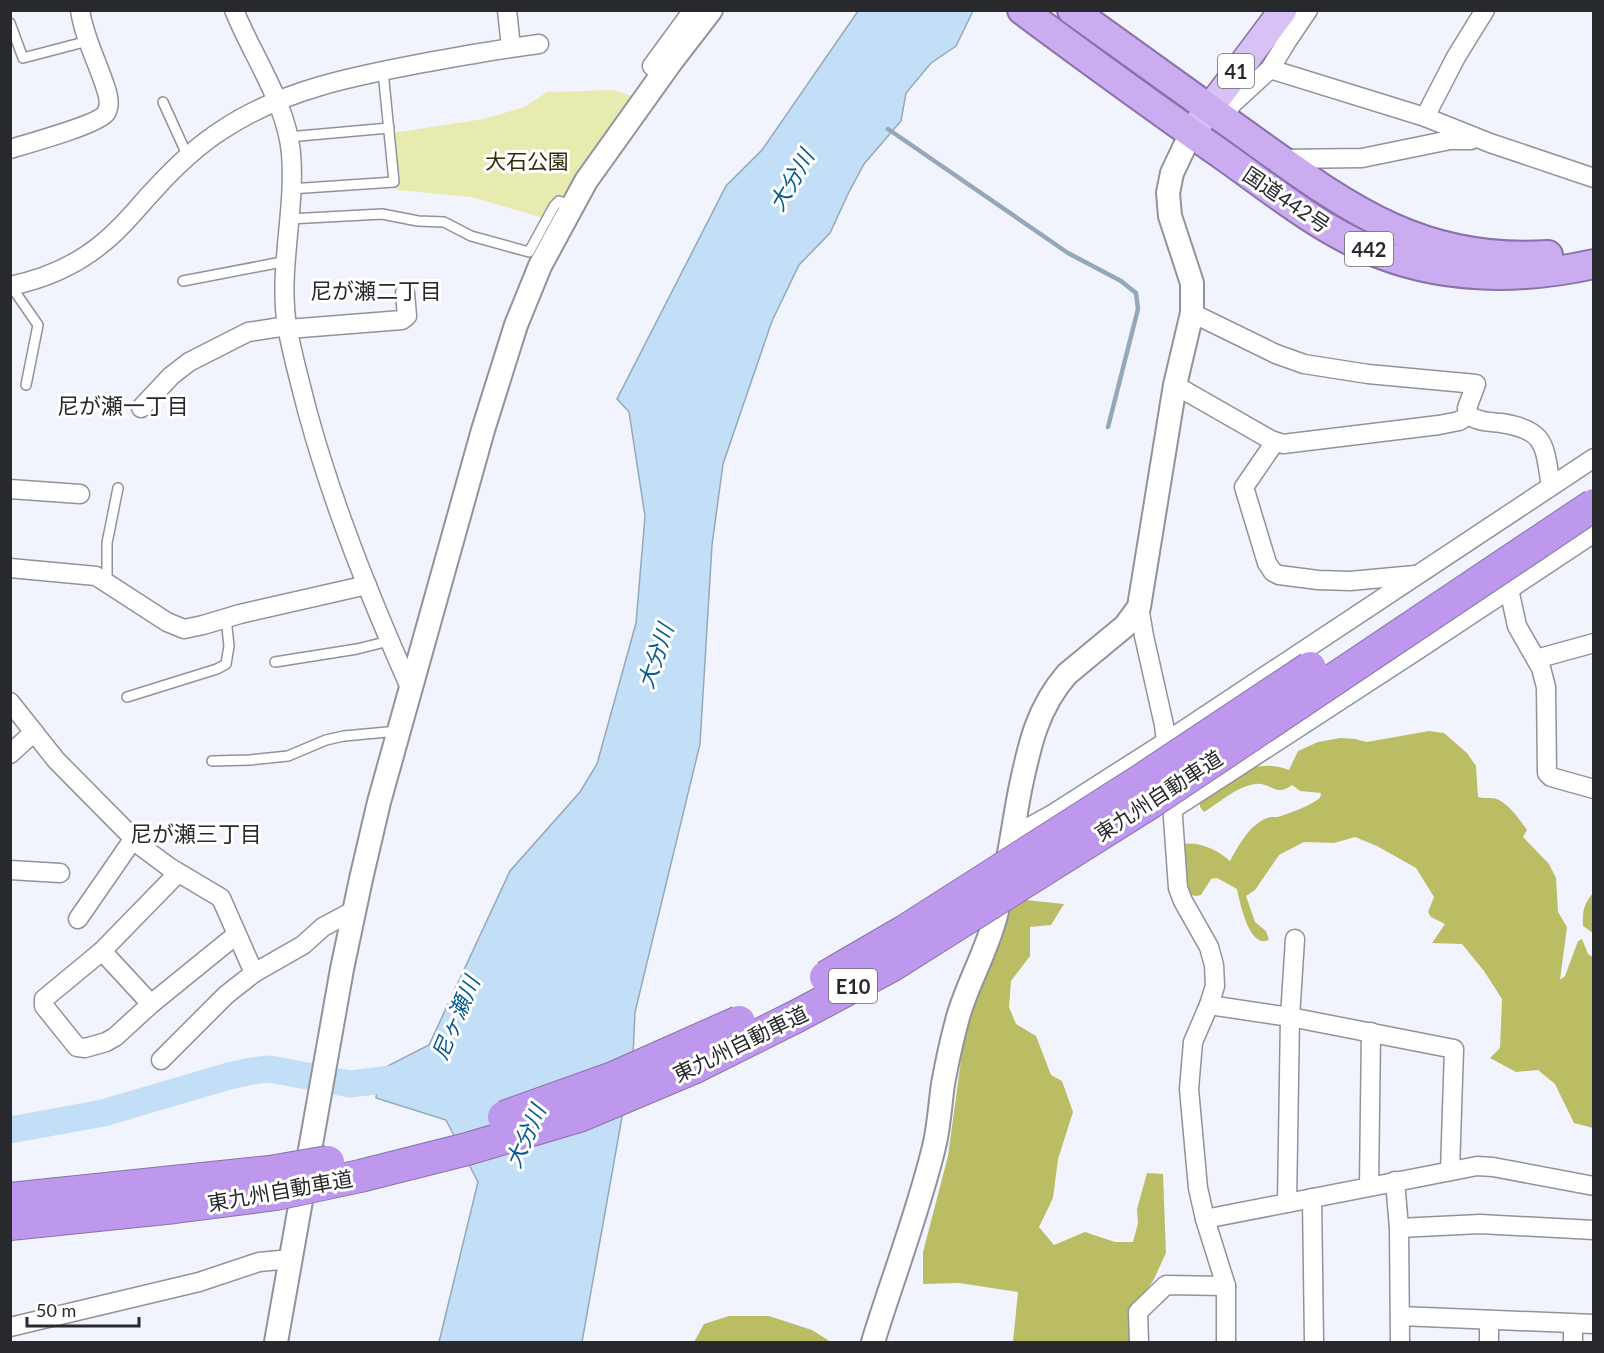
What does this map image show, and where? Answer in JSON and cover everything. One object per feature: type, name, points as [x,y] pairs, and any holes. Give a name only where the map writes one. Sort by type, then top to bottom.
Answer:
[{"type":"highway","name":"国道442号","points":[[1022,10],[1185,128],[1329,228],[1367,249],[1434,269],[1482,275],[1525,275],[1593,264]]},
{"type":"highway","name":"国道442号","points":[[1072,10],[1280,159],[1363,215],[1431,243],[1469,252],[1545,256],[1593,249]]},
{"type":"highway","name":"東九州自動車道","points":[[10,1199],[270,1172],[356,1157],[498,1120],[613,1078],[723,1030],[836,972],[915,924],[1143,779],[1593,482]]},
{"type":"highway","name":"東九州自動車道","points":[[10,1224],[276,1194],[360,1176],[467,1149],[579,1116],[695,1067],[889,967],[1151,802],[1593,505]]},
{"type":"main road","name":"41","points":[[1185,128],[1208,108],[1283,10]]},
{"type":"street","points":[[10,149],[78,127],[105,115],[109,106],[109,98],[88,41],[80,10]]},
{"type":"street","points":[[234,10],[276,101],[291,154],[285,301],[297,370],[320,458],[367,585],[411,690]]},
{"type":"street","points":[[507,10],[511,47]]},
{"type":"street","points":[[662,75],[652,66],[693,10]]},
{"type":"street","points":[[276,1342],[353,911],[379,802],[483,430],[516,325],[540,266],[586,181],[711,10]]},
{"type":"street","points":[[1208,108],[1233,103],[1270,69],[1308,10]]},
{"type":"street","points":[[1425,117],[1456,57],[1485,10]]},
{"type":"street","points":[[11,286],[50,274],[92,252],[124,223],[188,157],[221,130],[276,101],[317,86],[383,71],[511,47],[540,44]]},
{"type":"street","points":[[1270,69],[1425,117],[1490,143],[1593,178]]},
{"type":"street","points":[[1185,128],[1170,180],[1168,201],[1172,222],[1190,274],[1193,292],[1192,313],[1175,385],[1139,607],[1167,741],[1178,888],[1209,947],[1215,965],[1215,986],[1193,1042],[1189,1089],[1198,1188],[1204,1219],[1226,1286],[1226,1342]]},
{"type":"street","points":[[1280,159],[1362,158],[1450,140],[1490,143]]},
{"type":"street","points":[[141,408],[171,376],[189,362],[248,332],[402,320],[407,316],[405,293]]},
{"type":"street","points":[[1192,313],[1276,354],[1304,364],[1368,374],[1476,384],[1467,408],[1469,415],[1480,421],[1514,426],[1539,438],[1545,450],[1551,486]]},
{"type":"street","points":[[1175,385],[1275,442],[1287,444],[1459,421],[1469,415]]},
{"type":"street","points":[[1275,442],[1244,487],[1267,563],[1273,572],[1282,576],[1333,581],[1417,575]]},
{"type":"street","points":[[1011,837],[1051,815],[1167,741],[1593,458]]},
{"type":"street","points":[[10,489],[80,494]]},
{"type":"street","points":[[1173,809],[1593,533]]},
{"type":"street","points":[[10,568],[96,576],[178,628],[190,628],[367,585]]},
{"type":"street","points":[[1509,589],[1517,626],[1541,668],[1546,687],[1547,773],[1551,777],[1593,789]]},
{"type":"street","points":[[873,1342],[935,1145],[954,1032],[967,988],[984,952],[993,925],[1031,739],[1047,700],[1067,674],[1125,627],[1139,607]]},
{"type":"street","points":[[1536,659],[1593,643]]},
{"type":"street","points":[[10,702],[56,760],[142,847],[178,873],[221,898],[254,973]]},
{"type":"street","points":[[10,754],[34,732]]},
{"type":"street","points":[[78,919],[134,838]]},
{"type":"street","points":[[10,870],[60,873]]},
{"type":"street","points":[[178,873],[102,951],[44,999],[44,1006],[74,1044],[85,1048],[111,1040],[151,1004],[236,935]]},
{"type":"street","points":[[161,1060],[226,995],[254,973],[303,945],[323,927],[353,911]]},
{"type":"street","points":[[1287,1203],[1290,1017],[1295,939]]},
{"type":"street","points":[[102,951],[151,1004]]},
{"type":"street","points":[[1209,1005],[1290,1017],[1454,1049],[1450,1171]]},
{"type":"street","points":[[1369,1186],[1371,1032]]},
{"type":"street","points":[[1204,1219],[1477,1166],[1593,1186]]},
{"type":"street","points":[[1395,1181],[1399,1228],[1400,1342]]},
{"type":"street","points":[[1312,1198],[1314,1342]]},
{"type":"street","points":[[1399,1228],[1480,1224],[1593,1230]]},
{"type":"street","points":[[16,1332],[200,1282],[253,1264],[291,1259]]},
{"type":"street","points":[[1139,1342],[1138,1312],[1167,1285],[1226,1286]]},
{"type":"street","points":[[1400,1316],[1593,1324]]},
{"type":"street","points":[[1489,1320],[1489,1342]]},
{"type":"street","points":[[1573,1324],[1573,1342]]},
{"type":"lane","points":[[10,23],[23,58],[88,41]]},
{"type":"lane","points":[[290,189],[394,182],[383,71]]},
{"type":"lane","points":[[163,102],[188,157]]},
{"type":"lane","points":[[288,138],[389,128]]},
{"type":"lane","points":[[289,219],[382,214],[444,222],[471,236],[529,252],[554,206],[559,201],[572,205]]},
{"type":"lane","points":[[183,281],[287,261]]},
{"type":"lane","points":[[11,286],[38,325],[26,385]]},
{"type":"lane","points":[[107,583],[107,543],[118,488]]},
{"type":"lane","points":[[127,697],[217,669],[226,664],[230,646],[226,618]]},
{"type":"lane","points":[[275,662],[389,641]]},
{"type":"lane","points":[[212,761],[288,756],[326,740],[399,731]]},
{"type":"green space","name":"大石公園","points":[[614,90],[635,97],[556,212],[540,217],[471,197],[397,190],[392,133],[484,119],[524,107],[547,92]]},
{"type":"green space","points":[[1429,731],[1444,733],[1467,753],[1476,766],[1478,797],[1497,799],[1510,809],[1527,830],[1523,837],[1549,864],[1556,878],[1558,912],[1567,927],[1560,980],[1565,976],[1578,941],[1582,939],[1588,954],[1593,957],[1593,1128],[1574,1123],[1555,1084],[1538,1070],[1516,1072],[1490,1058],[1500,1048],[1502,999],[1484,971],[1462,944],[1432,943],[1445,924],[1431,917],[1428,912],[1434,897],[1416,868],[1377,846],[1355,837],[1334,843],[1304,842],[1279,855],[1255,890],[1246,896],[1255,922],[1266,931],[1269,940],[1262,941],[1251,932],[1237,889],[1217,878],[1211,879],[1201,895],[1186,893],[1183,844],[1208,847],[1230,861],[1245,836],[1255,825],[1267,818],[1279,817],[1307,806],[1320,798],[1321,793],[1300,791],[1292,785],[1286,789],[1277,790],[1261,784],[1249,785],[1235,791],[1204,812],[1200,807],[1200,799],[1221,784],[1253,768],[1276,766],[1289,770],[1298,751],[1318,742],[1340,738],[1367,742]]},
{"type":"green space","points":[[1593,893],[1593,933],[1583,926],[1583,912]]},
{"type":"green space","points":[[1026,900],[1064,904],[1051,925],[1030,927],[1030,956],[1011,981],[1009,1007],[1016,1024],[1036,1036],[1051,1075],[1062,1081],[1073,1112],[1058,1159],[1053,1198],[1039,1227],[1054,1245],[1085,1232],[1115,1242],[1133,1242],[1138,1223],[1137,1209],[1147,1173],[1163,1174],[1166,1253],[1153,1281],[1134,1307],[1130,1342],[1013,1342],[1018,1292],[959,1283],[923,1284],[923,1252],[948,1156],[964,1038],[1004,914]]},
{"type":"green space","points":[[729,1316],[769,1316],[812,1330],[831,1342],[694,1342],[704,1324]]},
{"type":"water","name":"大分川","points":[[858,11],[973,11],[956,46],[931,63],[906,93],[901,121],[864,164],[830,233],[799,265],[772,321],[723,464],[712,545],[700,744],[635,1012],[633,1055],[582,1342],[439,1342],[478,1182],[446,1120],[376,1098],[380,1070],[429,1045],[510,871],[580,792],[597,764],[636,623],[645,516],[629,412],[617,399],[726,186],[762,150]]},
{"type":"waterway","points":[[888,129],[1068,253],[1121,281],[1136,293],[1138,309],[1108,427]]},
{"type":"waterway","name":"尼ヶ瀬川","points":[[10,1130],[103,1113],[251,1071],[270,1069],[350,1084],[414,1075]]},
{"type":"district","name":"尼が瀬二丁目","points":[[376,290]]},
{"type":"district","name":"尼が瀬一丁目","points":[[123,405]]},
{"type":"district","name":"尼が瀬三丁目","points":[[196,833]]}]
